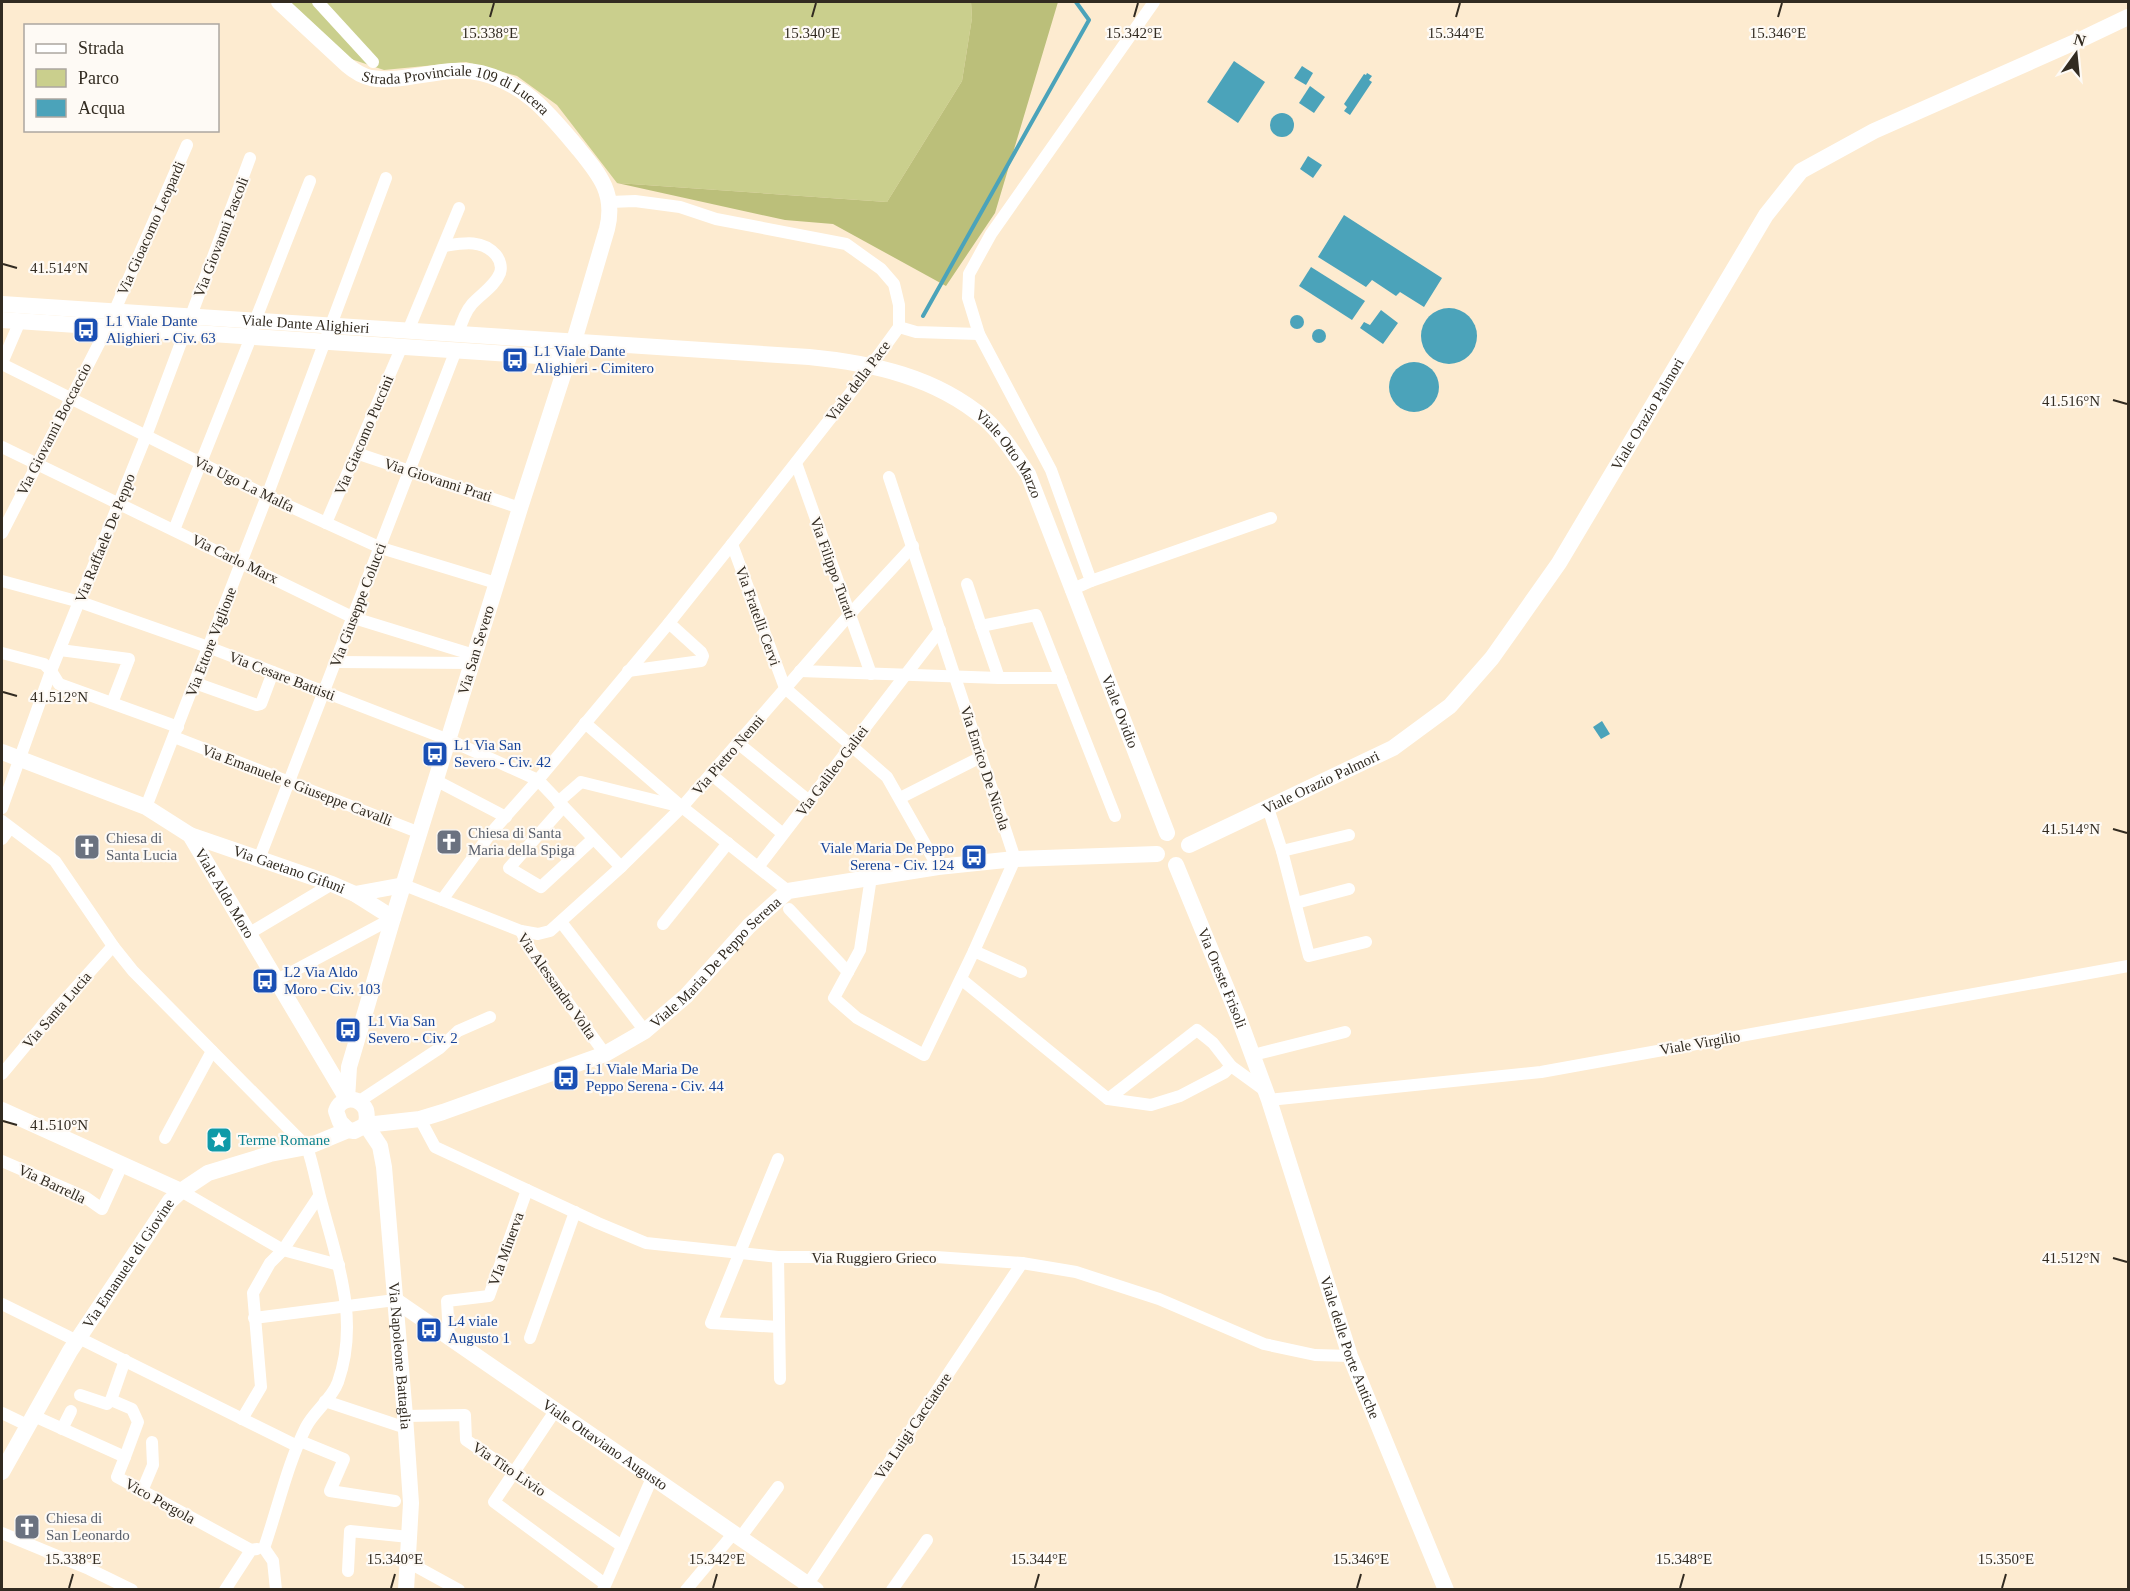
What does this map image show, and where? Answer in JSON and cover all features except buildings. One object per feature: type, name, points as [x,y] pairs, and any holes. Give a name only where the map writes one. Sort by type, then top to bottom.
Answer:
[{"type":"street","name":"Strada Provinciale 109 di Lucera","points":[[279,2],[347,65],[371,78],[461,71],[479,72],[520,89],[540,104],[584,155],[603,181],[610,202]]},
{"type":"street","points":[[318,2],[373,62]]},
{"type":"street","points":[[1091,581],[1051,471],[979,334],[968,298],[969,274],[991,234],[1154,2]]},
{"type":"street","name":"Viale Orazio Palmori","points":[[1189,845],[1393,748],[1450,706],[1492,658],[1559,563],[1766,215],[1801,171],[1874,131],[2084,38],[2128,16]]},
{"type":"street","name":"Via Gioacomo Leopardi","points":[[111,319],[187,145]]},
{"type":"street","name":"Via Giovanni Pascoli","points":[[191,316],[250,158]]},
{"type":"street","name":"Via Ettore Viglione","points":[[146,807],[242,563],[386,178]]},
{"type":"street","points":[[174,530],[310,181]]},
{"type":"street","name":"Viale della Pace","points":[[442,900],[491,833],[669,623],[796,463],[899,327],[899,306],[894,284],[880,269],[846,244],[716,219],[680,207],[635,201],[610,202]]},
{"type":"street","name":"Via San Severo","points":[[326,1139],[355,1110],[349,1067],[496,583],[574,341],[607,229],[610,202]]},
{"type":"street","name":"Via Giacomo Puccini","points":[[326,523],[459,208]]},
{"type":"street","name":"Via Giuseppe Colucci","points":[[259,859],[381,548],[471,305],[490,288],[500,272],[499,259],[490,248],[468,242],[444,246]]},
{"type":"street","name":"Viale Dante Alighieri","points":[[2,304],[185,332],[253,329],[457,342],[574,341]]},
{"type":"street","name":"Viale Dante Alighieri","points":[[2,320],[191,316],[253,329]]},
{"type":"street","name":"Via Raffaele De Peppo","points":[[2,808],[51,671],[146,436],[191,316]]},
{"type":"street","name":"Via Giovanni Boccaccio","points":[[2,533],[111,319]]},
{"type":"street","points":[[2,363],[20,321]]},
{"type":"street","points":[[899,327],[916,332],[979,334]]},
{"type":"street","name":"Viale Otto Marzo","points":[[574,341],[809,357],[858,363],[915,378],[968,406],[987,420],[1009,447],[1028,474],[1071,590]]},
{"type":"street","name":"Viale Dante Alighieri","points":[[457,342],[568,358]]},
{"type":"street","name":"Via Ugo La Malfa","points":[[2,363],[201,464],[381,548],[496,583]]},
{"type":"street","name":"Via Carlo Marx","points":[[2,447],[354,618],[473,659]]},
{"type":"street","name":"Via Giovanni Prati","points":[[356,453],[520,508]]},
{"type":"street","name":"Via Filippo Turati","points":[[796,463],[871,674]]},
{"type":"street","name":"Via Enrico De Nicola","points":[[890,477],[1015,859]]},
{"type":"street","points":[[1071,590],[1271,518]]},
{"type":"street","name":"Via Fratelli Cervi","points":[[732,544],[785,688]]},
{"type":"street","name":"Via Pietro Nenni","points":[[521,931],[544,934],[561,922],[621,867],[712,775],[785,688],[913,546]]},
{"type":"street","name":"Via Cesare Battisti","points":[[2,581],[80,602],[208,647],[450,740],[538,780]]},
{"type":"street","points":[[968,584],[999,678]]},
{"type":"street","name":"Viale Ovidio","points":[[1071,590],[1167,833]]},
{"type":"street","points":[[981,626],[1036,615],[1114,816]]},
{"type":"street","points":[[628,672],[701,661],[703,656],[701,652],[669,623]]},
{"type":"street","name":"Via Galileo Galiei","points":[[758,867],[940,630]]},
{"type":"street","points":[[60,650],[129,659],[112,703]]},
{"type":"street","name":"Via Emanuele e Giuseppe Cavalli","points":[[2,653],[44,664],[59,684],[112,703],[290,782],[420,833]]},
{"type":"street","points":[[337,662],[473,659]]},
{"type":"street","points":[[800,671],[956,677],[1061,678]]},
{"type":"street","points":[[195,682],[257,705],[261,704],[273,672]]},
{"type":"street","points":[[785,688],[887,777],[938,867]]},
{"type":"street","points":[[585,723],[682,807],[788,891]]},
{"type":"street","points":[[739,744],[809,801]]},
{"type":"street","name":"Viale Aldo Moro","points":[[2,753],[146,807],[190,835],[275,981],[355,1110]]},
{"type":"street","points":[[900,798],[981,758]]},
{"type":"street","points":[[712,775],[783,834]]},
{"type":"street","points":[[538,780],[621,867]]},
{"type":"street","points":[[437,781],[506,817]]},
{"type":"street","points":[[593,839],[541,886],[510,868],[581,782],[682,807]]},
{"type":"street","points":[[1268,808],[1282,851],[1309,956],[1366,942]]},
{"type":"street","points":[[2,839],[5,825],[55,861],[113,946],[133,971],[307,1147],[339,1269],[347,1307],[348,1337],[337,1384],[307,1424],[264,1548]]},
{"type":"street","points":[[1167,833],[1182,835],[1189,845],[1187,858],[1176,865],[1164,863],[1157,854],[1157,842],[1167,833]]},
{"type":"street","name":"Via Gaetano Gifuni","points":[[190,835],[332,884],[355,894],[393,918]]},
{"type":"street","points":[[1282,851],[1349,835]]},
{"type":"street","points":[[663,924],[728,843]]},
{"type":"street","name":"Viale Maria De Peppo Serena","points":[[307,1147],[348,1130],[354,1131],[355,1110],[397,1122],[420,1119],[605,1054],[645,1031],[686,996],[749,926],[788,891],[938,867],[1015,859],[1157,854]]},
{"type":"street","points":[[871,878],[860,950],[834,998],[857,1018],[924,1055],[1015,859]]},
{"type":"street","name":"Via Oreste Frisoli","points":[[1176,865],[1253,1055],[1266,1095]]},
{"type":"street","points":[[248,934],[332,884]]},
{"type":"street","points":[[355,894],[404,885]]},
{"type":"street","name":"Via Alessandro Volta","points":[[404,885],[521,931],[531,951],[605,1054]]},
{"type":"street","points":[[1296,903],[1349,889]]},
{"type":"street","points":[[789,909],[848,972]]},
{"type":"street","points":[[275,981],[393,918]]},
{"type":"street","points":[[561,922],[645,1031]]},
{"type":"street","name":"Via Santa Lucia","points":[[2,1074],[113,946]]},
{"type":"street","points":[[974,951],[1021,972]]},
{"type":"street","name":"Viale Virgilio","points":[[1266,1095],[1540,1072],[2128,966]]},
{"type":"street","points":[[961,979],[1108,1099],[1150,1105],[1180,1096],[1224,1073],[1231,1066]]},
{"type":"street","points":[[355,1110],[441,1048],[458,1031],[490,1017]]},
{"type":"street","points":[[1108,1099],[1197,1030],[1213,1042],[1231,1066],[1266,1095]]},
{"type":"street","points":[[1253,1055],[1345,1032]]},
{"type":"street","points":[[165,1138],[212,1051]]},
{"type":"street","name":"Viale delle Porte Antiche","points":[[1266,1095],[1350,1356],[1446,1590]]},
{"type":"street","points":[[2,1110],[181,1191],[283,1250],[339,1269]]},
{"type":"street","name":"Via Napoleone Battaglia","points":[[355,1110],[380,1146],[384,1167],[411,1503],[406,1590]]},
{"type":"street","name":"Via Ruggiero Grieco","points":[[420,1119],[435,1147],[646,1243],[778,1257],[936,1257],[1022,1263],[1077,1272],[1159,1299],[1264,1344],[1315,1355],[1350,1356]]},
{"type":"street","points":[[380,1146],[397,1122]]},
{"type":"street","name":"Via Emanuele di Giovine","points":[[2,1472],[78,1339],[170,1201],[208,1173],[270,1154],[307,1147]]},
{"type":"street","points":[[778,1159],[711,1323],[779,1327]]},
{"type":"street","name":"Via Barrella","points":[[2,1161],[85,1197],[102,1209],[122,1165]]},
{"type":"street","name":"VIa Minerva","points":[[449,1336],[447,1301],[489,1296],[527,1190]]},
{"type":"street","points":[[242,1419],[261,1387],[253,1293],[270,1263],[283,1250],[319,1196]]},
{"type":"street","points":[[530,1338],[575,1212]]},
{"type":"street","points":[[778,1257],[780,1379]]},
{"type":"street","name":"Via Luigi Cacciatore","points":[[809,1588],[1022,1263]]},
{"type":"street","points":[[254,1318],[395,1300]]},
{"type":"street","name":"Viale Ottaviano Augusto","points":[[395,1300],[809,1588]]},
{"type":"street","points":[[2,1304],[125,1360],[242,1419],[299,1444],[344,1459],[330,1491],[395,1500]]},
{"type":"street","points":[[80,1395],[107,1404],[111,1400],[125,1360]]},
{"type":"street","points":[[111,1400],[132,1409],[138,1422],[125,1457]]},
{"type":"street","points":[[325,1401],[406,1422]]},
{"type":"street","points":[[62,1429],[71,1411]]},
{"type":"street","points":[[555,1411],[494,1502],[604,1587],[652,1478]]},
{"type":"street","name":"Vico Pergola","points":[[2,1413],[62,1429],[125,1457],[117,1477],[251,1550]]},
{"type":"street","name":"Via Tito Livio","points":[[406,1422],[465,1415],[466,1440],[622,1546]]},
{"type":"street","points":[[142,1491],[153,1464],[152,1442]]},
{"type":"street","points":[[686,1590],[737,1536],[778,1487]]},
{"type":"street","points":[[348,1570],[350,1531],[409,1537]]},
{"type":"street","points":[[2,1533],[89,1569],[132,1590]]},
{"type":"street","points":[[892,1590],[927,1540]]},
{"type":"street","points":[[225,1590],[251,1550],[264,1548]]},
{"type":"street","points":[[264,1548],[273,1561],[276,1590]]},
{"type":"street","points":[[408,1562],[459,1590]]},
{"type":"green space","points":[[288,2],[971,2],[972,18],[962,81],[887,202],[617,183],[557,105],[517,76],[466,62],[384,70],[351,59]]},
{"type":"green space","points":[[971,2],[1058,2],[995,213],[946,286],[833,224],[785,220],[617,183],[887,202],[962,81],[972,18]]},
{"type":"water","points":[[1234,61],[1265,82],[1238,123],[1207,102]]},
{"type":"water","points":[[1302,66],[1313,73],[1306,85],[1294,78]]},
{"type":"water","points":[[1364,74],[1372,76],[1369,80],[1372,82],[1350,115],[1344,111],[1347,107],[1344,104]]},
{"type":"water","points":[[1310,86],[1325,97],[1314,113],[1299,103]]},
{"type":"water","points":[[1282,113],[1287,114],[1293,120],[1293,130],[1287,136],[1282,137],[1277,136],[1271,130],[1270,125],[1271,120],[1277,114]]},
{"type":"water","points":[[1308,156],[1322,165],[1313,178],[1300,169]]},
{"type":"water","points":[[1344,215],[1442,278],[1424,307],[1400,292],[1396,296],[1372,280],[1366,287],[1318,257]]},
{"type":"water","points":[[1311,267],[1365,301],[1352,320],[1299,286]]},
{"type":"water","points":[[1443,308],[1455,308],[1465,312],[1473,320],[1477,336],[1473,352],[1465,360],[1455,364],[1443,364],[1433,360],[1425,352],[1421,342],[1421,330],[1425,320],[1433,312]]},
{"type":"water","points":[[1381,310],[1398,323],[1383,344],[1360,328],[1364,322],[1370,325]]},
{"type":"water","points":[[1294,315],[1300,315],[1304,322],[1300,329],[1294,329],[1290,325],[1290,319]]},
{"type":"water","points":[[1316,329],[1322,329],[1326,336],[1322,343],[1316,343],[1312,339],[1312,333]]},
{"type":"water","points":[[1414,362],[1428,366],[1435,373],[1439,387],[1435,401],[1428,408],[1414,412],[1400,408],[1393,401],[1389,387],[1393,373],[1400,366]]},
{"type":"water","points":[[1602,721],[1610,734],[1601,739],[1593,727]]},
{"type":"waterway","points":[[923,316],[1089,20],[1076,2]]},
{"type":"place","name":"L1 Viale Dante Alighieri - Civ. 63","points":[[86,330]]},
{"type":"place","name":"L1 Viale Dante Alighieri - Cimitero","points":[[515,360]]},
{"type":"place","name":"L1 Via San Severo - Civ. 42","points":[[435,754]]},
{"type":"place","name":"Chiesa di Santa Maria della Spiga","points":[[449,842]]},
{"type":"place","name":"Chiesa di Santa Lucia","points":[[87,847]]},
{"type":"place","name":"Viale Maria De Peppo Serena - Civ. 124","points":[[974,857]]},
{"type":"place","name":"L2 Via Aldo Moro - Civ. 103","points":[[265,981]]},
{"type":"place","name":"L1 Via San Severo - Civ. 2","points":[[348,1030]]},
{"type":"place","name":"L1 Viale Maria De Peppo Serena - Civ. 44","points":[[566,1078]]},
{"type":"place","name":"Terme Romane","points":[[219,1140]]},
{"type":"place","name":"L4 viale Augusto 1","points":[[429,1330]]},
{"type":"place","name":"Chiesa di San Leonardo","points":[[27,1527]]}]
